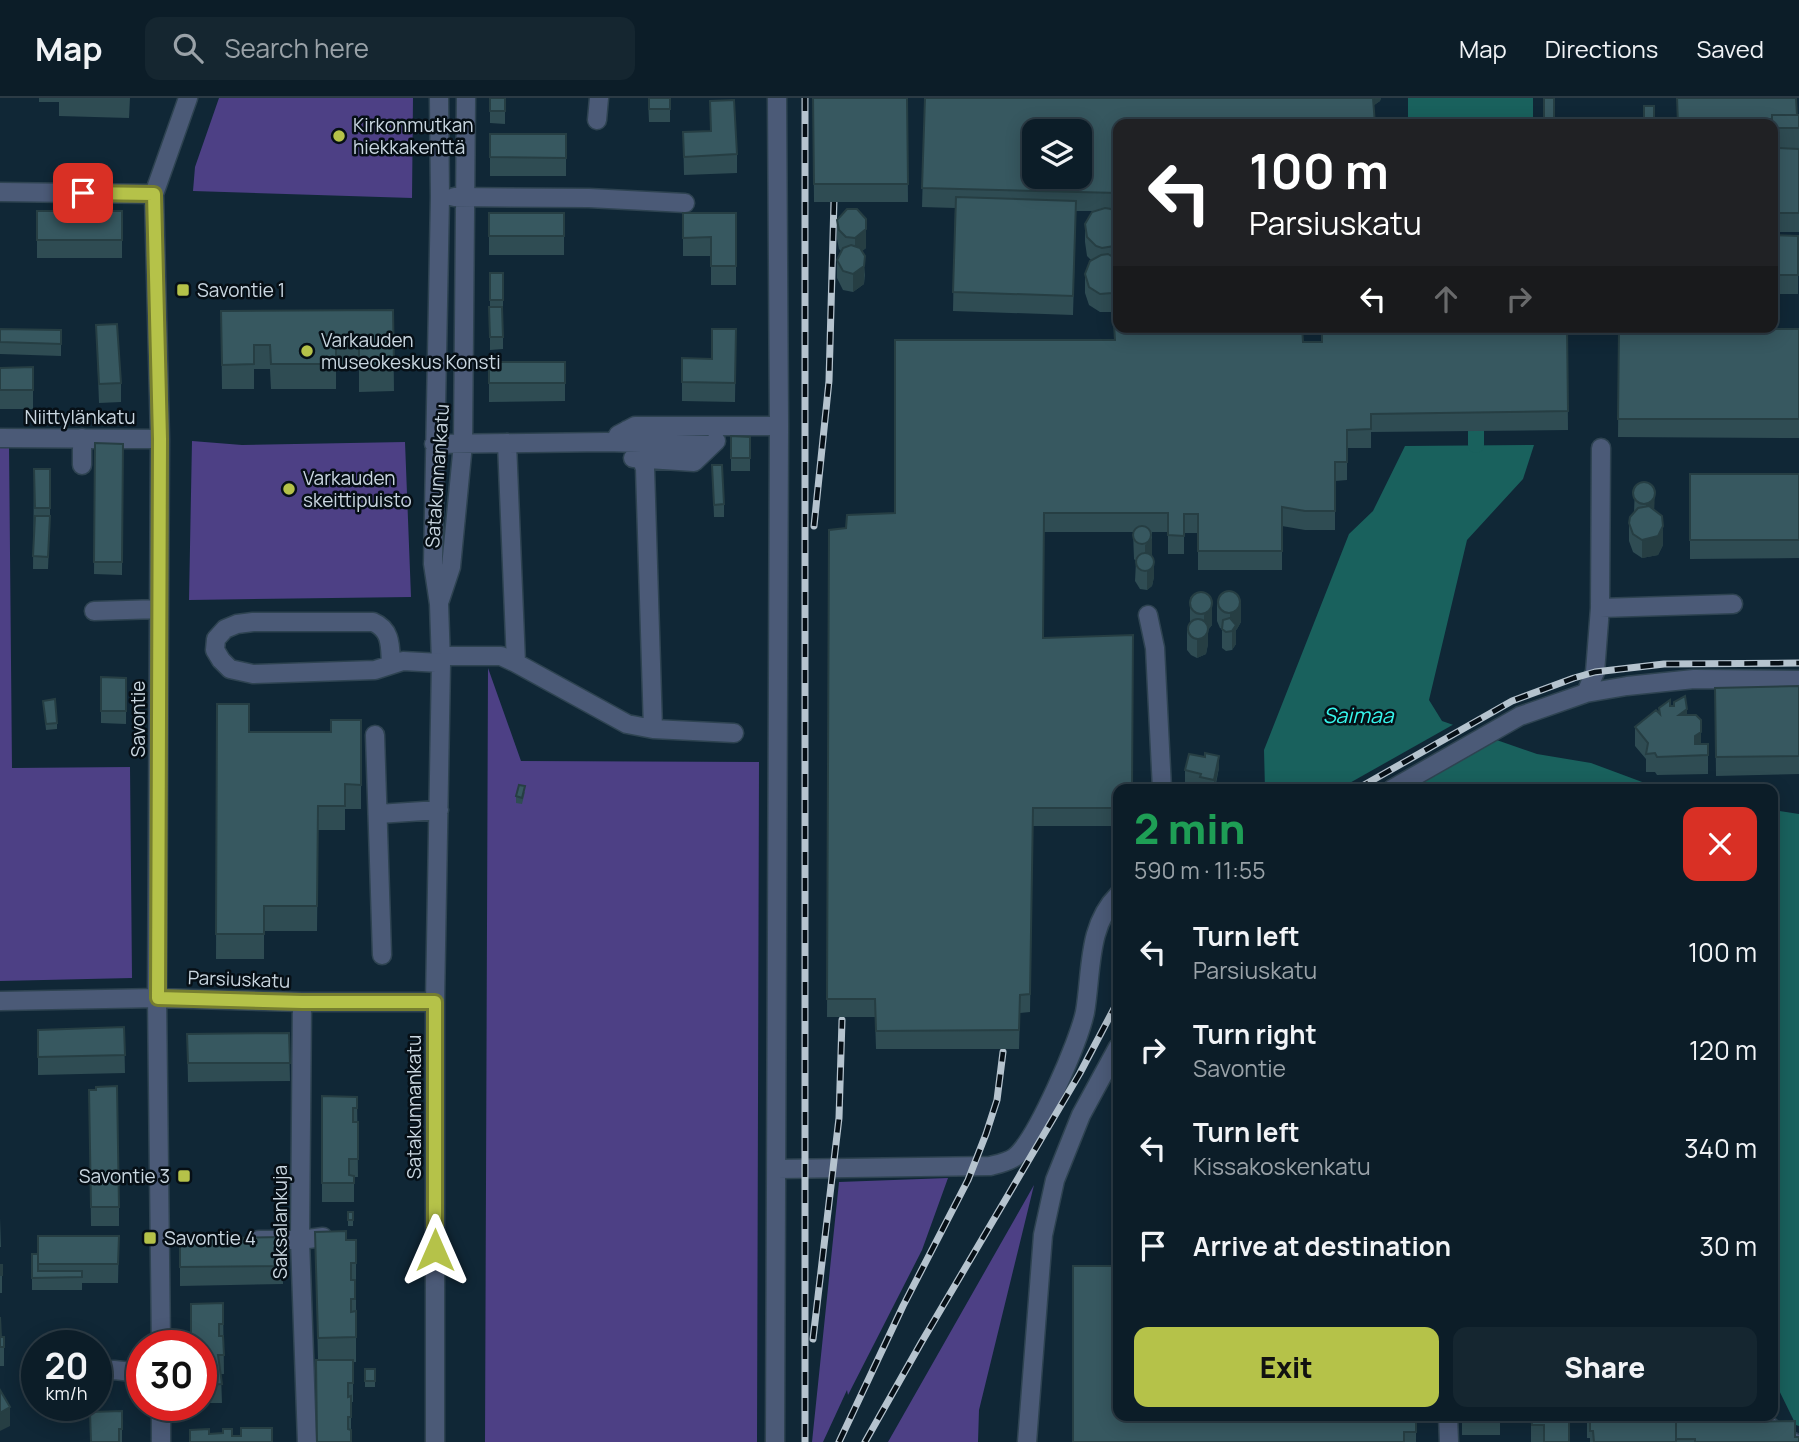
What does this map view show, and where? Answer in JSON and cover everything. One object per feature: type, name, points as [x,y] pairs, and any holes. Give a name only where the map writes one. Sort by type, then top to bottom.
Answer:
[{"type":"street","name":"Savontie","points":[[161,1330],[158,998],[160,439],[154,194],[188,98]]},
{"type":"street","name":"Satakunnankatu","points":[[435,1442],[435,1002],[441,659],[439,604],[433,564],[440,197],[439,98]]},
{"type":"street","name":"Satakunnankatu","points":[[439,604],[451,567],[463,444],[466,98]]},
{"type":"street","points":[[597,120],[599,98]]},
{"type":"street","points":[[775,1442],[778,98]]},
{"type":"street","points":[[0,192],[154,194]]},
{"type":"street","points":[[440,197],[589,198],[685,203]]},
{"type":"street","points":[[606,442],[631,458],[635,426],[779,425]]},
{"type":"street","points":[[434,444],[606,442],[711,445],[732,426]]},
{"type":"street","name":"Niittylänkatu","points":[[0,438],[160,439]]},
{"type":"street","points":[[82,438],[82,465]]},
{"type":"street","points":[[507,443],[516,663]]},
{"type":"street","points":[[634,444],[645,468],[653,729]]},
{"type":"street","points":[[1586,693],[1595,672],[1600,608],[1601,448]]},
{"type":"street","points":[[1600,608],[1732,604]]},
{"type":"street","points":[[94,611],[159,609]]},
{"type":"street","points":[[1148,615],[1155,648],[1161,784]]},
{"type":"street","points":[[391,665],[387,633],[382,626],[373,622],[253,622],[225,629],[216,639],[215,650],[221,660],[230,669],[242,672],[375,670],[403,662],[501,656],[627,724],[653,729],[734,733]]},
{"type":"street","points":[[1401,784],[1520,716],[1586,693],[1694,680],[1799,680]]},
{"type":"street","points":[[374,735],[382,955]]},
{"type":"street","points":[[378,814],[439,810]]},
{"type":"street","points":[[777,1169],[990,1166],[1016,1156],[1028,1141],[1057,1086],[1079,1033],[1095,933],[1113,900]]},
{"type":"street","name":"Parsiuskatu","points":[[0,1001],[158,998],[435,1002]]},
{"type":"street","name":"Saksalankuja","points":[[302,1002],[300,1240],[307,1442]]},
{"type":"street","points":[[1027,1442],[1043,1235],[1055,1180],[1081,1115],[1113,1056]]},
{"type":"street","points":[[248,1240],[323,1237]]},
{"type":"street","points":[[161,1239],[182,1239]]},
{"type":"street","points":[[161,1421],[161,1442]]},
{"type":"street","points":[[1448,1421],[1449,1442]]},
{"type":"street","points":[[1763,1421],[1781,1437],[1793,1442]]},
{"type":"shaded area","points":[[219,98],[413,98],[412,198],[193,191],[195,167]]},
{"type":"shaded area","points":[[192,441],[242,445],[405,442],[411,597],[189,600]]},
{"type":"shaded area","points":[[0,444],[9,444],[12,768],[130,767],[132,978],[0,981]]},
{"type":"shaded area","points":[[488,668],[521,761],[759,762],[757,1442],[485,1442]]},
{"type":"shaded area","points":[[948,1178],[922,1250],[848,1395],[847,1390],[823,1442],[812,1442],[839,1182]]},
{"type":"shaded area","points":[[1034,1185],[979,1410],[978,1442],[888,1442]]},
{"type":"water","points":[[1408,98],[1533,98],[1533,119],[1408,119]]},
{"type":"water","name":"Saimaa","points":[[1534,445],[1523,479],[1467,540],[1429,700],[1442,721],[1537,754],[1591,763],[1648,784],[1265,784],[1264,750],[1349,534],[1373,511],[1405,446]]},
{"type":"water","points":[[1778,811],[1799,814],[1799,1426],[1796,1425],[1778,1388]]},
{"type":"pier","points":[[1456,723],[1501,738],[1419,784],[1348,784]]},
{"type":"building","points":[[490,98],[505,98],[505,111],[490,111]]},
{"type":"building","points":[[649,98],[670,98],[670,109],[649,109]]},
{"type":"building","points":[[813,98],[907,98],[908,184],[814,184]]},
{"type":"building","points":[[925,98],[1373,98],[1375,119],[1113,119],[1113,193],[922,188]]},
{"type":"building","points":[[1544,98],[1554,98],[1554,119],[1544,119]]},
{"type":"building","points":[[1677,98],[1796,98],[1797,115],[1772,115],[1772,119],[1678,119]]},
{"type":"building","points":[[734,100],[737,154],[684,157],[683,132],[711,131],[710,101]]},
{"type":"building","points":[[1644,106],[1654,106],[1654,119],[1644,119]]},
{"type":"building","points":[[1772,115],[1799,115],[1799,128],[1778,128],[1778,119],[1772,119]]},
{"type":"building","points":[[490,134],[566,134],[566,158],[490,157]]},
{"type":"building","points":[[1778,148],[1799,149],[1799,213],[1778,213]]},
{"type":"building","points":[[956,197],[1076,201],[1073,296],[953,292]]},
{"type":"building","points":[[1105,208],[1113,211],[1113,246],[1096,246],[1087,237],[1085,224],[1092,212]]},
{"type":"building","points":[[847,209],[857,209],[866,219],[866,229],[855,238],[846,237],[839,230],[837,220]]},
{"type":"building","points":[[37,211],[122,211],[122,240],[37,240]]},
{"type":"building","points":[[489,213],[564,213],[564,236],[489,236]]},
{"type":"building","points":[[683,213],[736,213],[736,266],[711,266],[711,237],[683,238]]},
{"type":"building","points":[[1778,235],[1798,236],[1798,275],[1778,275]]},
{"type":"building","points":[[851,245],[860,248],[865,256],[864,266],[853,274],[843,271],[837,260],[843,248]]},
{"type":"building","points":[[1108,254],[1113,257],[1112,293],[1100,294],[1089,287],[1085,274],[1090,261]]},
{"type":"building","points":[[490,273],[503,273],[503,300],[490,300]]},
{"type":"building","points":[[489,307],[502,307],[503,337],[490,337]]},
{"type":"building","points":[[393,310],[394,367],[359,367],[359,341],[336,341],[336,364],[271,364],[270,345],[254,345],[254,364],[222,365],[221,311]]},
{"type":"building","points":[[117,324],[121,383],[99,384],[96,325]]},
{"type":"building","points":[[0,329],[61,330],[61,344],[0,342]]},
{"type":"building","points":[[712,329],[736,329],[735,383],[682,382],[682,358],[712,359]]},
{"type":"building","points":[[1778,329],[1799,329],[1799,419],[1618,419],[1619,333],[1778,333]]},
{"type":"building","points":[[1115,333],[1302,333],[1303,342],[1322,342],[1322,333],[1567,333],[1568,411],[1371,414],[1371,429],[1347,430],[1347,462],[1335,462],[1335,511],[1305,511],[1282,507],[1282,551],[1198,551],[1198,514],[1184,514],[1184,536],[1168,535],[1168,513],[1044,513],[1043,638],[1133,635],[1132,784],[1113,784],[1113,808],[1033,808],[1030,994],[1020,995],[1019,1030],[876,1031],[875,999],[827,999],[829,530],[846,528],[847,515],[895,513],[895,340],[1115,340]]},
{"type":"building","points":[[489,362],[565,362],[565,383],[489,383]]},
{"type":"building","points":[[33,367],[33,390],[0,390],[0,368]]},
{"type":"building","points":[[731,436],[750,437],[750,458],[731,458]]},
{"type":"building","points":[[95,443],[123,444],[122,562],[94,562]]},
{"type":"building","points":[[712,465],[722,465],[724,504],[714,505]]},
{"type":"building","points":[[34,469],[50,469],[50,508],[35,508]]},
{"type":"building","points":[[1690,474],[1799,474],[1799,540],[1690,540]]},
{"type":"building","points":[[1644,482],[1654,489],[1655,493],[1648,503],[1644,504],[1634,497],[1633,493],[1640,483]]},
{"type":"building","points":[[1649,506],[1662,516],[1663,526],[1658,536],[1642,540],[1633,534],[1630,517],[1638,508]]},
{"type":"building","points":[[35,516],[50,516],[48,557],[33,556]]},
{"type":"building","points":[[1138,526],[1146,526],[1151,535],[1149,542],[1138,544],[1133,539],[1133,531]]},
{"type":"building","points":[[1145,553],[1151,556],[1154,562],[1151,568],[1145,571],[1139,568],[1136,562],[1139,556]]},
{"type":"building","points":[[1229,591],[1237,594],[1240,602],[1237,610],[1229,613],[1221,610],[1218,602],[1221,594]]},
{"type":"building","points":[[1201,592],[1209,595],[1212,603],[1209,611],[1201,614],[1193,611],[1190,603],[1193,595]]},
{"type":"building","points":[[1230,618],[1236,625],[1232,631],[1226,632],[1222,629],[1223,620]]},
{"type":"building","points":[[1198,619],[1205,622],[1208,629],[1205,636],[1198,639],[1191,636],[1188,629],[1191,622]]},
{"type":"building","points":[[101,677],[126,678],[126,711],[101,711]]},
{"type":"building","points":[[1799,686],[1799,756],[1716,757],[1715,688]]},
{"type":"building","points":[[1685,696],[1687,709],[1679,715],[1696,715],[1701,720],[1701,732],[1695,736],[1695,744],[1708,744],[1708,755],[1657,757],[1655,753],[1646,754],[1648,743],[1635,727],[1656,710],[1660,714],[1659,708],[1670,700],[1670,706],[1674,706],[1674,702]]},
{"type":"building","points":[[55,699],[57,723],[46,724],[43,701]]},
{"type":"building","points":[[217,704],[249,704],[249,732],[331,732],[331,720],[361,720],[361,785],[345,784],[345,806],[318,806],[317,906],[264,906],[264,934],[216,934]]},
{"type":"building","points":[[1205,753],[1219,756],[1214,780],[1185,770],[1189,754],[1205,757]]},
{"type":"building","points":[[519,785],[525,786],[522,798],[516,796]]},
{"type":"building","points":[[124,1027],[125,1055],[38,1057],[38,1030]]},
{"type":"building","points":[[289,1033],[290,1063],[188,1063],[187,1034]]},
{"type":"building","points":[[117,1086],[119,1207],[91,1207],[89,1090]]},
{"type":"building","points":[[322,1096],[357,1097],[357,1108],[353,1108],[353,1122],[358,1122],[358,1159],[349,1159],[349,1175],[354,1176],[354,1183],[322,1183]]},
{"type":"building","points":[[348,1212],[353,1212],[353,1220],[348,1220]]},
{"type":"building","points":[[346,1231],[346,1240],[356,1240],[356,1263],[351,1263],[355,1299],[351,1299],[351,1312],[356,1311],[356,1337],[318,1338],[315,1232]]},
{"type":"building","points":[[38,1236],[119,1236],[118,1264],[38,1264]]},
{"type":"building","points":[[283,1237],[283,1266],[180,1267],[180,1239]]},
{"type":"building","points":[[32,1254],[38,1254],[38,1271],[82,1271],[82,1277],[32,1278]]},
{"type":"building","points":[[1073,1266],[1113,1266],[1113,1421],[1416,1421],[1416,1432],[1404,1432],[1404,1442],[1073,1442]]},
{"type":"building","points":[[223,1303],[223,1324],[219,1324],[219,1336],[223,1336],[224,1355],[218,1355],[222,1384],[217,1384],[217,1330],[191,1330],[191,1304]]},
{"type":"building","points":[[0,1317],[1,1337],[4,1337],[4,1347],[0,1347]]},
{"type":"building","points":[[316,1360],[353,1360],[353,1383],[348,1383],[351,1417],[348,1417],[348,1429],[351,1430],[351,1442],[317,1442]]},
{"type":"building","points":[[365,1369],[375,1369],[375,1381],[365,1381]]},
{"type":"building","points":[[0,1390],[10,1407],[0,1413]]},
{"type":"building","points":[[112,1411],[122,1411],[119,1442],[91,1442],[90,1421],[112,1421]]},
{"type":"building","points":[[1532,1421],[1569,1421],[1569,1442],[1544,1442],[1544,1425],[1532,1425]]},
{"type":"building","points":[[1590,1421],[1676,1421],[1676,1442],[1594,1442],[1593,1431],[1590,1431]]},
{"type":"building","points":[[1676,1421],[1795,1421],[1795,1437],[1799,1437],[1799,1442],[1695,1442],[1695,1439],[1676,1439]]},
{"type":"building","points":[[241,1428],[272,1428],[272,1442],[190,1442],[190,1430],[209,1429],[209,1434],[232,1429],[232,1436],[241,1436]]},
{"type":"waterway","points":[[1476,409],[1476,445]]},
{"type":"railway","points":[[805,98],[805,1442]]},
{"type":"railway","points":[[814,526],[829,381],[834,200]]},
{"type":"railway","points":[[1366,784],[1512,701],[1595,672],[1664,664],[1799,663]]},
{"type":"railway","points":[[865,1442],[1080,1073],[1113,1010]]},
{"type":"railway","points":[[813,1339],[839,1118],[842,1020]]},
{"type":"railway","points":[[839,1442],[903,1306],[968,1180],[997,1100],[1003,1052]]},
{"type":"place","name":"Kirkonmutkan hiekkakenttä","points":[[339,136]]},
{"type":"place","name":"Savontie 1","points":[[183,290]]},
{"type":"place","name":"Varkauden museokeskus Konsti","points":[[307,351]]},
{"type":"place","name":"Varkauden skeittipuisto","points":[[289,489]]},
{"type":"place","name":"Savontie 3","points":[[184,1176]]},
{"type":"place","name":"Savontie 4","points":[[150,1238]]},
{"type":"route","points":[[83,193],[154,194],[160,439],[158,998],[435,1002],[435,1250]]}]
